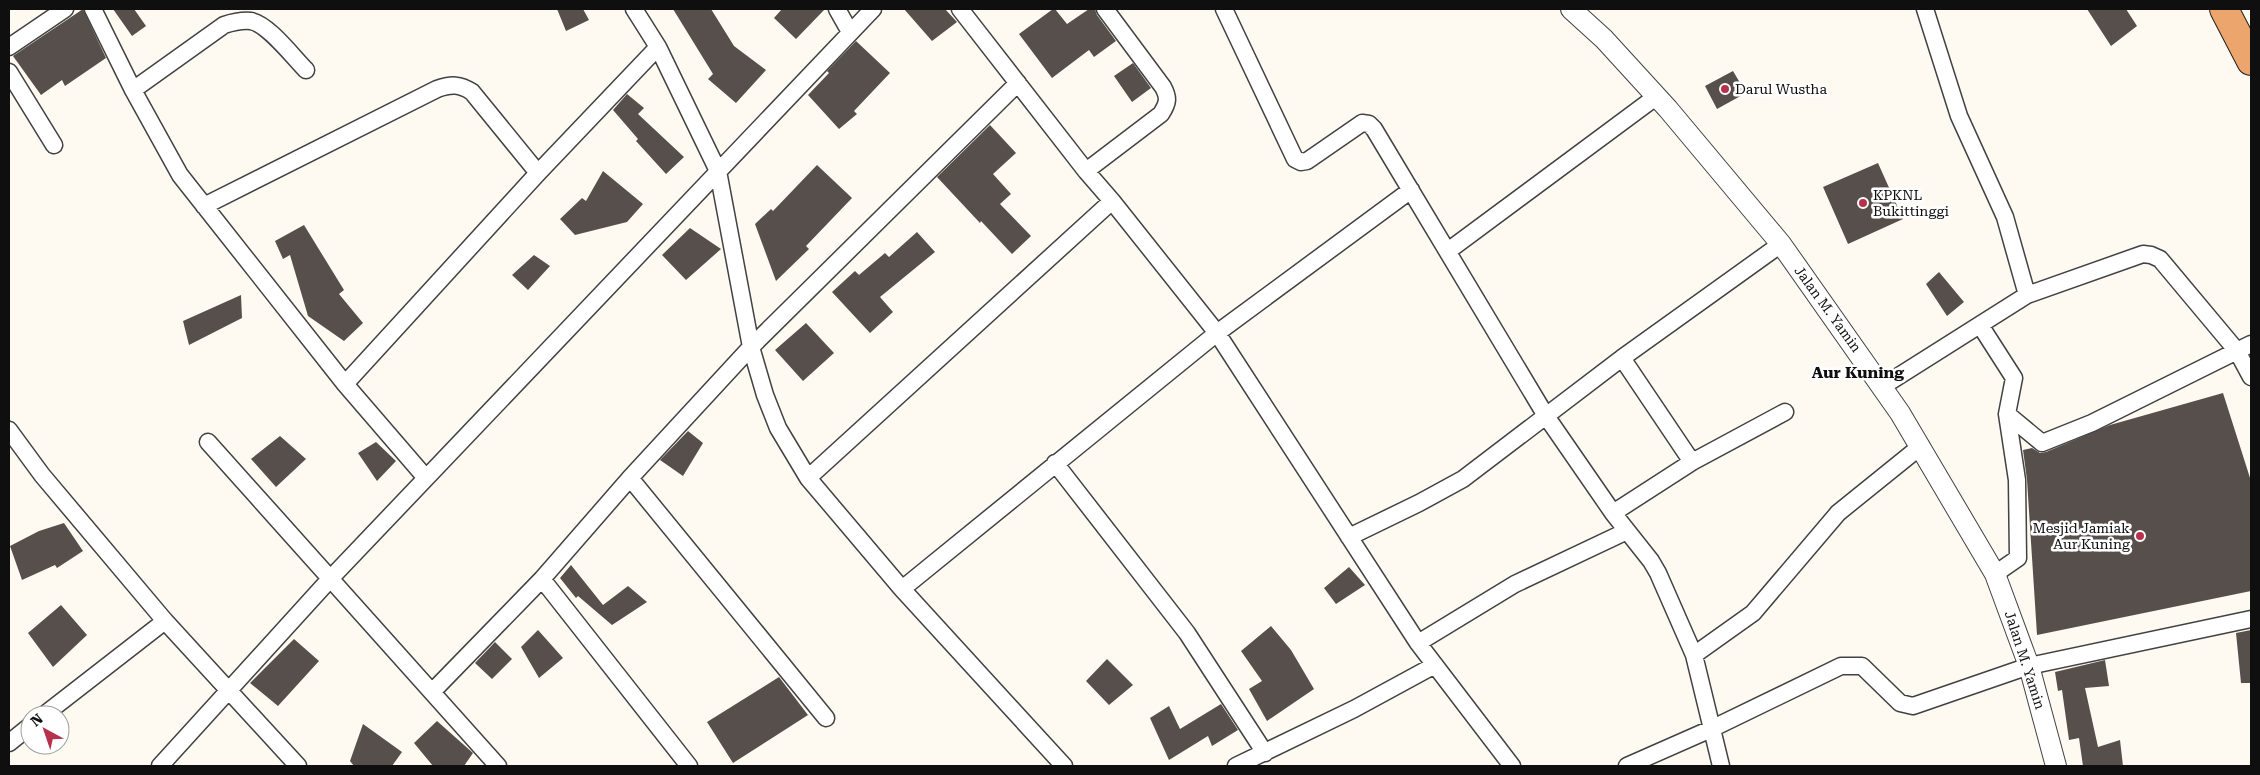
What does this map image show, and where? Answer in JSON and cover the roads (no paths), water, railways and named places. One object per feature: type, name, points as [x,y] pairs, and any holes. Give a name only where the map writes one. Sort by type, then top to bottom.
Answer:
[{"type":"highway","points":[[2224,9],[2251,61]]},
{"type":"street","points":[[9,47],[65,9]]},
{"type":"street","points":[[93,9],[133,90],[180,175],[345,384],[426,478]]},
{"type":"street","points":[[634,9],[658,48],[718,171],[751,347],[765,395],[778,428],[808,478],[902,589],[1064,766]]},
{"type":"street","points":[[837,9],[850,32]]},
{"type":"street","points":[[160,766],[330,579],[872,9]]},
{"type":"street","points":[[960,9],[1086,171],[1217,333],[1418,643],[1512,766]]},
{"type":"street","points":[[1086,171],[1161,114],[1167,104],[1168,96],[1105,9]]},
{"type":"street","points":[[1224,9],[1295,159],[1300,162],[1307,161],[1362,123],[1369,124],[1374,129],[1546,416],[1613,513],[1642,549],[1658,573],[1694,655],[1721,766]]},
{"type":"street","name":"Jalan M. Yamin","points":[[1571,9],[1604,39],[1657,96],[1780,244],[1883,386],[1921,446],[1995,574],[2029,666],[2056,766]]},
{"type":"street","points":[[1925,9],[1959,116],[2005,216],[2027,295]]},
{"type":"street","points":[[133,90],[224,25],[237,20],[253,21],[268,31],[306,70]]},
{"type":"street","points":[[345,384],[538,173],[658,48]]},
{"type":"street","points":[[9,72],[54,145]]},
{"type":"street","points":[[432,692],[542,579],[630,478],[751,347],[1018,83]]},
{"type":"street","points":[[204,206],[437,89],[450,85],[462,86],[472,92],[538,173]]},
{"type":"street","points":[[1448,251],[1657,96]]},
{"type":"street","points":[[902,589],[1217,333],[1411,190]]},
{"type":"street","points":[[808,478],[1112,201]]},
{"type":"street","points":[[1349,537],[1419,504],[1463,479],[1622,358],[1780,244]]},
{"type":"street","points":[[1883,386],[2027,295],[2143,254],[2160,259],[2244,348],[2251,377]]},
{"type":"street","points":[[1980,325],[2014,378],[2007,414],[2017,480],[2018,558],[1995,574]]},
{"type":"street","points":[[2007,414],[2042,443],[2092,423],[2244,348]]},
{"type":"street","points":[[1622,358],[1692,462]]},
{"type":"street","points":[[1613,513],[1692,462],[1785,412]]},
{"type":"street","points":[[9,430],[14,446],[42,475],[228,692],[298,766]]},
{"type":"street","points":[[208,442],[498,766]]},
{"type":"street","points":[[1694,655],[1753,613],[1838,513],[1921,446]]},
{"type":"street","points":[[1055,463],[1187,633],[1265,753]]},
{"type":"street","points":[[630,478],[826,718]]},
{"type":"street","points":[[1418,643],[1515,584],[1627,531]]},
{"type":"street","points":[[542,579],[689,766]]},
{"type":"street","points":[[1627,766],[1711,729],[1841,666],[1862,666],[1900,703],[1913,706],[2029,666],[2251,619]]},
{"type":"street","points":[[57,705],[165,620]]},
{"type":"street","points":[[1236,766],[1354,709],[1435,665]]},
{"type":"street","points":[[9,743],[20,734]]},
{"type":"place","name":"Darul Wustha","points":[[1725,89]]},
{"type":"place","name":"KPKNL Bukittinggi","points":[[1863,203]]},
{"type":"place","name":"Mesjid Jamiak Aur Kuning","points":[[2140,536]]},
{"type":"district","name":"Aur Kuning","points":[[1858,372]]}]
